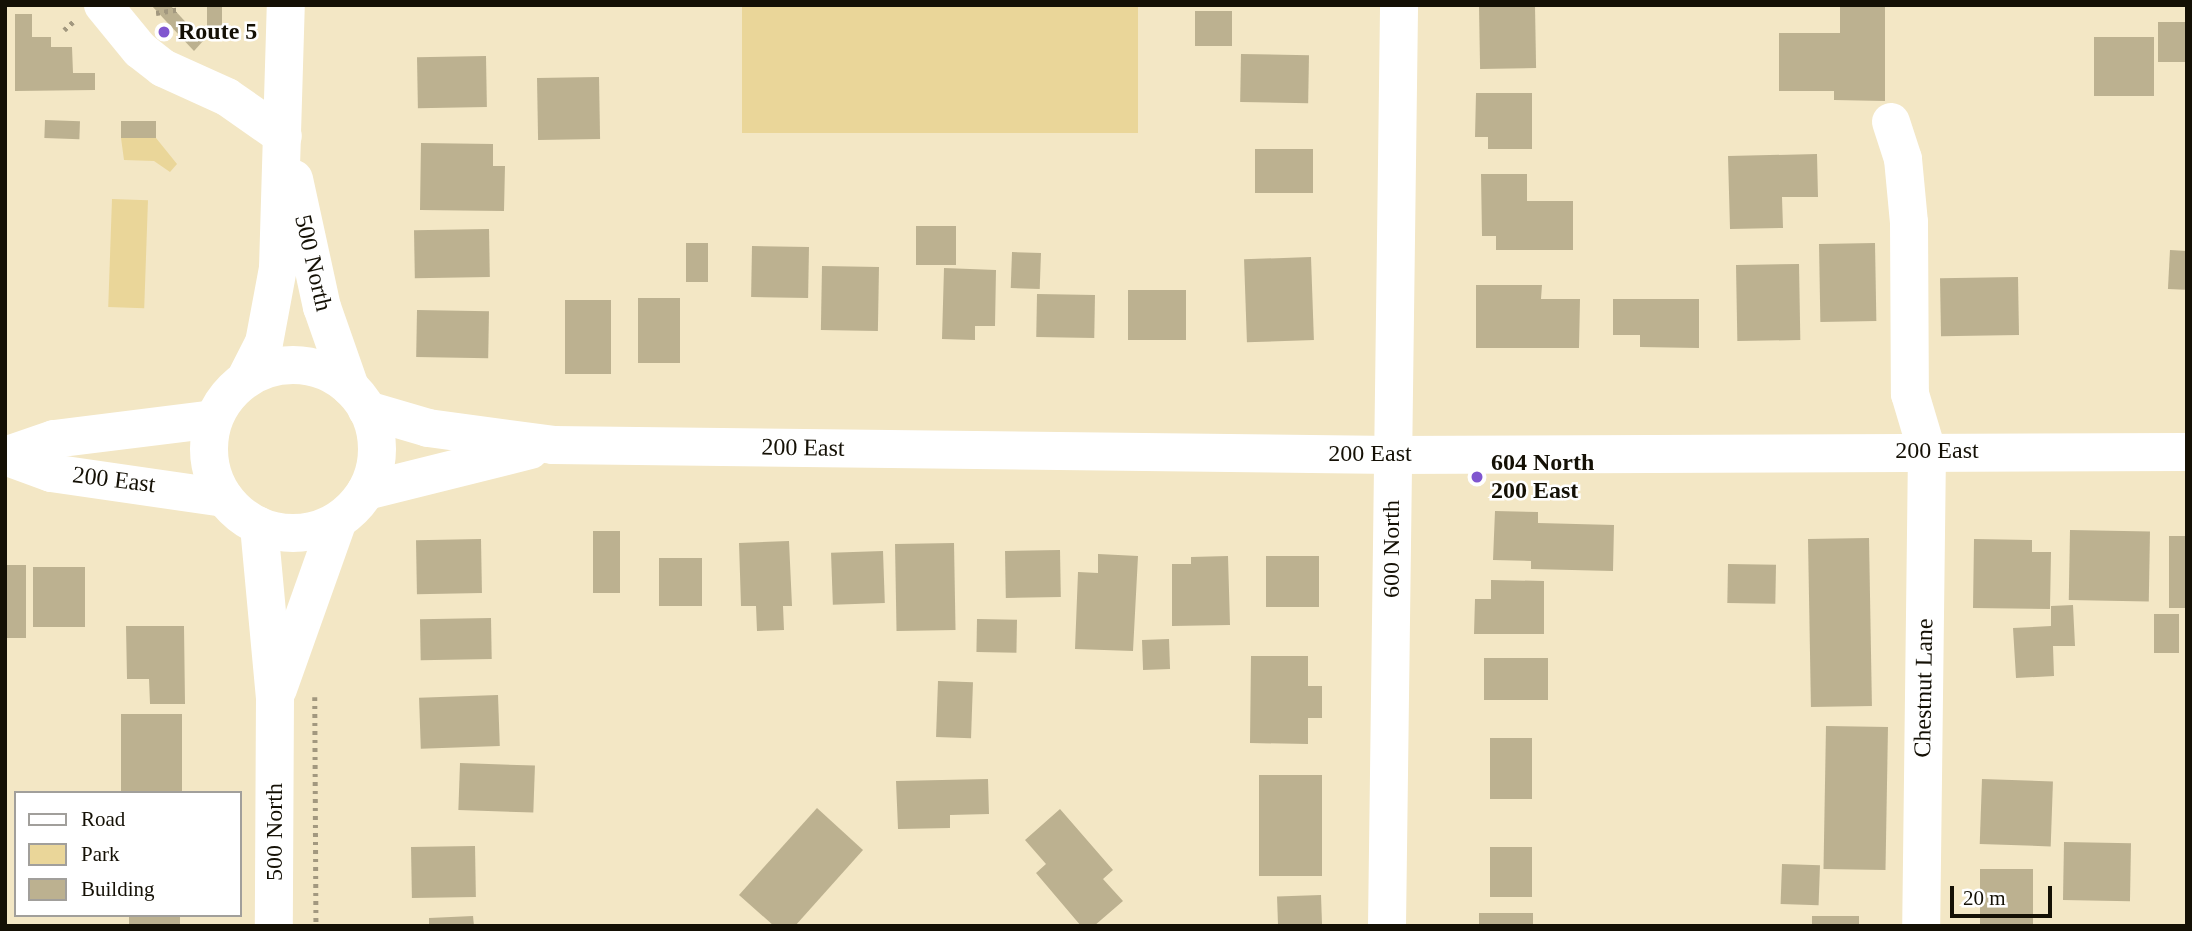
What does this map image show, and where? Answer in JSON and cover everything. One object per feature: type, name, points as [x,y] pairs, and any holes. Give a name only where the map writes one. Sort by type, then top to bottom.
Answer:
[{"type":"main road","name":"500 North","points":[[246,378],[273,303],[283,136],[286,5]]},
{"type":"main road","name":"600 North","points":[[1387,926],[1399,5]]},
{"type":"main road","points":[[89,13],[163,68],[227,97],[283,136]]},
{"type":"main road","name":"Chestnut Lane","points":[[1891,122],[1903,159],[1909,222],[1910,394],[1927,451],[1921,926]]},
{"type":"main road","name":"500 North","points":[[283,136],[322,307],[358,399]]},
{"type":"main road","points":[[301,365],[358,399],[376,436],[366,491],[337,523],[297,534],[259,526],[224,498],[208,446],[214,419],[246,378],[301,365]]},
{"type":"main road","name":"200 East","points":[[358,399],[428,428],[552,445],[1394,455],[2187,452]]},
{"type":"main road","name":"200 East","points":[[5,456],[54,439],[214,419]]},
{"type":"main road","name":"200 East","points":[[366,491],[552,445]]},
{"type":"main road","name":"200 East","points":[[5,456],[51,473],[224,498]]},
{"type":"main road","name":"500 North","points":[[275,697],[337,523]]},
{"type":"main road","name":"500 North","points":[[259,526],[275,697],[274,926]]},
{"type":"path","points":[[145,15],[181,9]]},
{"type":"path","points":[[64,30],[89,13]]},
{"type":"path","points":[[316,689],[316,926]]},
{"type":"green space","points":[[742,5],[1138,5],[1138,133],[742,133]]},
{"type":"green space","points":[[121,138],[156,138],[177,164],[170,172],[154,161],[124,160]]},
{"type":"green space","points":[[112,199],[148,200],[144,308],[108,307]]},
{"type":"building","points":[[151,5],[170,5],[203,41],[194,51]]},
{"type":"building","points":[[207,5],[222,5],[222,32],[207,32]]},
{"type":"building","points":[[1840,5],[1885,5],[1885,101],[1834,100],[1834,91],[1779,91],[1779,33],[1840,33]]},
{"type":"building","points":[[1535,6],[1536,68],[1480,69],[1479,7]]},
{"type":"building","points":[[1195,11],[1232,11],[1232,46],[1195,46]]},
{"type":"building","points":[[15,14],[32,14],[32,37],[51,37],[51,47],[72,47],[73,73],[95,73],[95,90],[15,91]]},
{"type":"building","points":[[2158,22],[2187,22],[2187,62],[2158,62]]},
{"type":"building","points":[[2094,37],[2154,37],[2154,96],[2094,96]]},
{"type":"building","points":[[1241,54],[1309,55],[1308,103],[1240,102]]},
{"type":"building","points":[[486,56],[487,107],[418,108],[417,57]]},
{"type":"building","points":[[599,77],[600,139],[538,140],[537,78]]},
{"type":"building","points":[[1476,93],[1532,93],[1532,149],[1488,149],[1488,137],[1475,137]]},
{"type":"building","points":[[45,120],[80,121],[79,139],[44,138]]},
{"type":"building","points":[[121,121],[156,121],[156,138],[121,138]]},
{"type":"building","points":[[421,143],[493,144],[493,166],[505,166],[504,211],[420,210]]},
{"type":"building","points":[[1255,149],[1313,149],[1313,193],[1255,193]]},
{"type":"building","points":[[1817,154],[1818,197],[1782,197],[1783,228],[1730,229],[1728,156]]},
{"type":"building","points":[[1481,174],[1527,174],[1527,201],[1573,201],[1573,250],[1496,250],[1496,236],[1482,236]]},
{"type":"building","points":[[916,226],[956,226],[956,265],[916,265]]},
{"type":"building","points":[[489,229],[490,277],[415,278],[414,230]]},
{"type":"building","points":[[686,243],[708,243],[708,282],[686,282]]},
{"type":"building","points":[[1875,243],[1876,321],[1820,322],[1819,244]]},
{"type":"building","points":[[752,246],[809,247],[808,298],[751,297]]},
{"type":"building","points":[[2170,250],[2187,251],[2185,290],[2168,289]]},
{"type":"building","points":[[1012,252],[1041,253],[1040,289],[1011,288]]},
{"type":"building","points":[[1311,257],[1314,340],[1247,342],[1244,259]]},
{"type":"building","points":[[1799,264],[1800,340],[1737,341],[1736,265]]},
{"type":"building","points":[[822,266],[879,267],[878,331],[821,330]]},
{"type":"building","points":[[944,268],[996,270],[995,326],[975,326],[975,340],[942,339]]},
{"type":"building","points":[[2018,277],[2019,335],[1941,336],[1940,278]]},
{"type":"building","points":[[1476,285],[1542,285],[1541,299],[1580,299],[1579,348],[1476,348]]},
{"type":"building","points":[[1128,290],[1186,290],[1186,340],[1128,340]]},
{"type":"building","points":[[1037,294],[1095,295],[1094,338],[1036,337]]},
{"type":"building","points":[[638,298],[680,298],[680,363],[638,363]]},
{"type":"building","points":[[1613,299],[1699,299],[1699,348],[1640,347],[1640,335],[1613,335]]},
{"type":"building","points":[[565,300],[611,300],[611,374],[565,374]]},
{"type":"building","points":[[417,310],[489,311],[488,358],[416,357]]},
{"type":"building","points":[[1495,511],[1538,512],[1538,523],[1614,525],[1613,571],[1531,569],[1531,561],[1493,560]]},
{"type":"building","points":[[2070,530],[2150,531],[2149,601],[2069,600]]},
{"type":"building","points":[[593,531],[620,531],[620,593],[593,593]]},
{"type":"building","points":[[2169,536],[2187,536],[2187,608],[2169,608]]},
{"type":"building","points":[[1869,538],[1872,706],[1811,707],[1808,539]]},
{"type":"building","points":[[481,539],[482,593],[417,594],[416,540]]},
{"type":"building","points":[[1974,539],[2032,540],[2032,552],[2051,552],[2050,609],[1973,608]]},
{"type":"building","points":[[789,541],[792,606],[783,606],[784,630],[757,631],[756,606],[741,606],[739,543]]},
{"type":"building","points":[[954,543],[956,630],[897,631],[895,544]]},
{"type":"building","points":[[1060,550],[1061,597],[1006,598],[1005,551]]},
{"type":"building","points":[[883,551],[885,603],[833,605],[831,553]]},
{"type":"building","points":[[1098,554],[1138,556],[1133,651],[1075,649],[1078,572],[1098,573]]},
{"type":"building","points":[[1228,556],[1230,625],[1172,626],[1172,564],[1191,564],[1191,557]]},
{"type":"building","points":[[1266,556],[1319,556],[1319,607],[1266,607]]},
{"type":"building","points":[[659,558],[702,558],[702,606],[659,606]]},
{"type":"building","points":[[1728,564],[1776,565],[1775,604],[1727,603]]},
{"type":"building","points":[[5,565],[26,565],[26,638],[5,638]]},
{"type":"building","points":[[33,567],[85,567],[85,627],[33,627]]},
{"type":"building","points":[[1491,580],[1544,581],[1544,634],[1474,634],[1475,599],[1491,599]]},
{"type":"building","points":[[2073,605],[2075,646],[2053,646],[2054,676],[2016,678],[2013,628],[2051,626],[2051,606]]},
{"type":"building","points":[[2154,614],[2179,614],[2179,653],[2154,653]]},
{"type":"building","points":[[491,618],[492,659],[421,660],[420,619]]},
{"type":"building","points":[[977,619],[1017,620],[1016,653],[976,652]]},
{"type":"building","points":[[126,626],[184,626],[185,704],[150,704],[149,679],[127,679]]},
{"type":"building","points":[[1169,639],[1170,669],[1143,670],[1142,640]]},
{"type":"building","points":[[1251,656],[1308,656],[1308,686],[1322,686],[1322,718],[1308,718],[1308,744],[1250,743]]},
{"type":"building","points":[[1484,658],[1548,658],[1548,700],[1484,700]]},
{"type":"building","points":[[938,681],[973,682],[971,738],[936,737]]},
{"type":"building","points":[[498,695],[500,746],[421,749],[419,698]]},
{"type":"building","points":[[121,714],[182,714],[182,791],[121,791]]},
{"type":"building","points":[[1826,726],[1888,727],[1885,870],[1824,869]]},
{"type":"building","points":[[1490,738],[1532,738],[1532,799],[1490,799]]},
{"type":"building","points":[[460,763],[535,766],[533,813],[458,810]]},
{"type":"building","points":[[1259,775],[1322,775],[1322,876],[1259,876]]},
{"type":"building","points":[[988,779],[989,814],[950,815],[950,828],[898,829],[896,781]]},
{"type":"building","points":[[1982,779],[2053,781],[2051,846],[1980,844]]},
{"type":"building","points":[[817,808],[863,850],[795,926],[774,926],[739,895]]},
{"type":"building","points":[[1060,809],[1113,870],[1103,879],[1123,901],[1094,926],[1081,926],[1036,873],[1046,864],[1025,840]]},
{"type":"building","points":[[2064,842],[2131,843],[2130,901],[2063,900]]},
{"type":"building","points":[[475,846],[476,897],[412,898],[411,847]]},
{"type":"building","points":[[1490,847],[1532,847],[1532,897],[1490,897]]},
{"type":"building","points":[[1782,864],[1820,865],[1819,905],[1781,904]]},
{"type":"building","points":[[1980,869],[2033,869],[2033,926],[1980,926]]},
{"type":"building","points":[[1321,895],[1322,926],[1278,926],[1277,897]]},
{"type":"building","points":[[1479,913],[1533,913],[1533,926],[1479,926]]},
{"type":"building","points":[[473,916],[474,926],[429,926],[429,918]]},
{"type":"building","points":[[1812,916],[1859,916],[1859,926],[1812,926]]},
{"type":"building","points":[[129,917],[180,917],[180,926],[129,926]]},
{"type":"place","name":"Route 5","points":[[164,32]]},
{"type":"place","name":"604 North 200 East","points":[[1477,477]]}]
